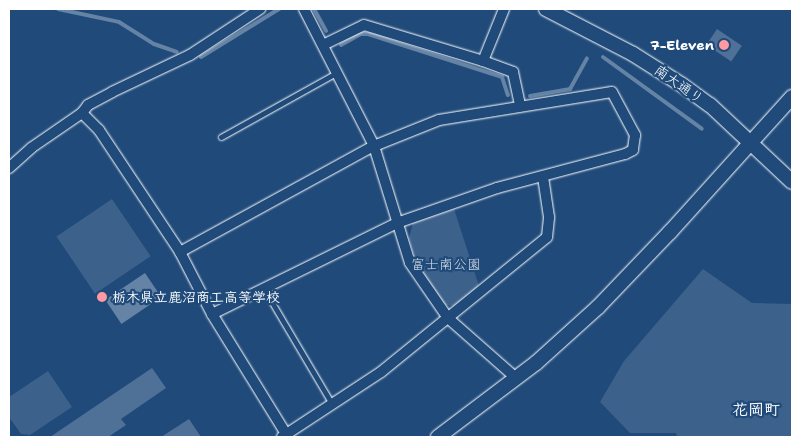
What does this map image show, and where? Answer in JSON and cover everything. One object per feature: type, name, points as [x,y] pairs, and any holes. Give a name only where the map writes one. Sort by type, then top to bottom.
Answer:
[{"type":"street","points":[[9,168],[31,148],[82,113],[88,105],[185,58],[260,9]]},
{"type":"street","points":[[304,9],[338,71],[374,146],[410,263],[448,318],[516,378]]},
{"type":"street","points":[[483,62],[504,9]]},
{"type":"street","name":"南大通り","points":[[546,9],[656,68],[710,105],[792,182]]},
{"type":"street","points":[[324,44],[364,24],[513,72],[520,106]]},
{"type":"street","points":[[180,252],[374,146],[439,120],[612,92],[635,136],[633,150],[625,154],[497,188],[397,223],[212,314]]},
{"type":"street","points":[[438,437],[516,378],[630,275],[792,97]]},
{"type":"street","points":[[82,113],[99,130],[180,252],[212,314],[286,436],[368,382],[547,237],[549,217],[543,177]]},
{"type":"lane","points":[[221,137],[338,71]]},
{"type":"lane","points":[[264,288],[333,404]]},
{"type":"green space","points":[[112,199],[151,256],[95,294],[56,236]]},
{"type":"green space","name":"富士南公園","points":[[454,209],[479,286],[454,306],[445,305],[417,267],[409,238],[413,223]]},
{"type":"green space","points":[[703,269],[752,303],[792,304],[792,437],[677,437],[676,433],[630,433],[600,402],[624,361]]},
{"type":"green space","points":[[48,371],[72,407],[30,435],[21,434],[9,417],[9,397]]},
{"type":"shaded area","points":[[145,273],[161,297],[121,324],[105,300]]},
{"type":"building","points":[[717,29],[742,46],[731,62],[706,45]]},
{"type":"building","points":[[152,368],[166,388],[121,419],[126,425],[108,437],[50,437]]},
{"type":"building","points":[[189,419],[201,437],[161,437]]},
{"type":"waterway","points":[[58,9],[119,22],[154,44],[177,52]]},
{"type":"waterway","points":[[201,57],[279,9]]},
{"type":"waterway","points":[[314,9],[326,31]]},
{"type":"waterway","points":[[341,45],[361,34],[368,34],[502,77],[508,95]]},
{"type":"waterway","points":[[603,57],[702,129]]},
{"type":"waterway","points":[[530,96],[570,89],[587,58]]},
{"type":"place","name":"7-Eleven","points":[[724,45]]},
{"type":"place","name":"栃木県立鹿沼商工高等学校","points":[[102,297]]},
{"type":"district","name":"花岡町","points":[[756,410]]}]
